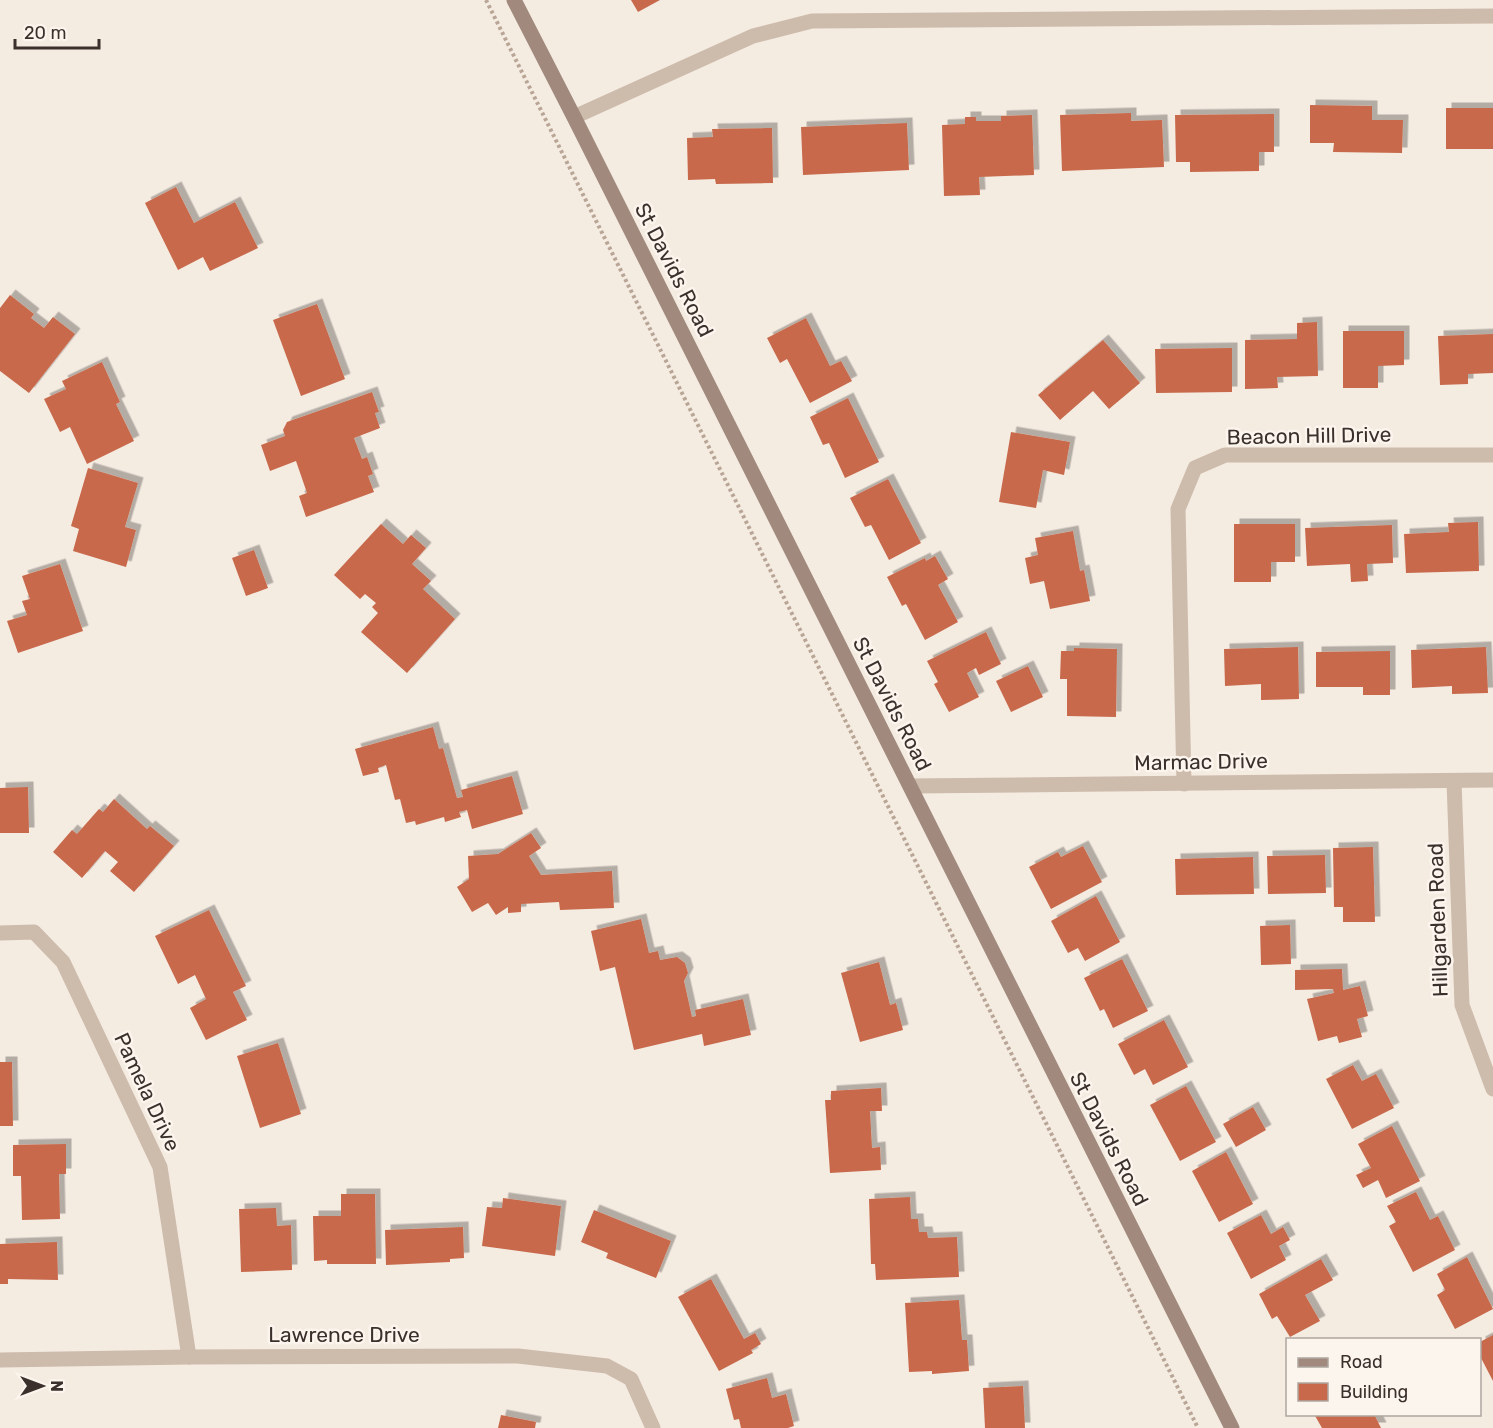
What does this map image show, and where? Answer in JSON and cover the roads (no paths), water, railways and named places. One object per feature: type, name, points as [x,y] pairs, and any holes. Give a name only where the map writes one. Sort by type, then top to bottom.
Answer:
[{"type":"main road","name":"St Davids Road","points":[[514,0],[1232,1428]]},
{"type":"street","points":[[574,117],[753,36],[812,21],[1493,16]]},
{"type":"street","name":"Beacon Hill Drive","points":[[1184,784],[1178,509],[1195,468],[1225,455],[1493,455]]},
{"type":"street","name":"Marmac Drive","points":[[910,786],[1493,780]]},
{"type":"street","name":"Hillgarden Road","points":[[1454,781],[1462,1005],[1493,1089]]},
{"type":"street","name":"Pamela Drive","points":[[0,933],[34,932],[63,962],[160,1167],[189,1357]]},
{"type":"street","name":"Lawrence Drive","points":[[0,1360],[518,1356],[607,1366],[631,1379],[653,1428]]}]
